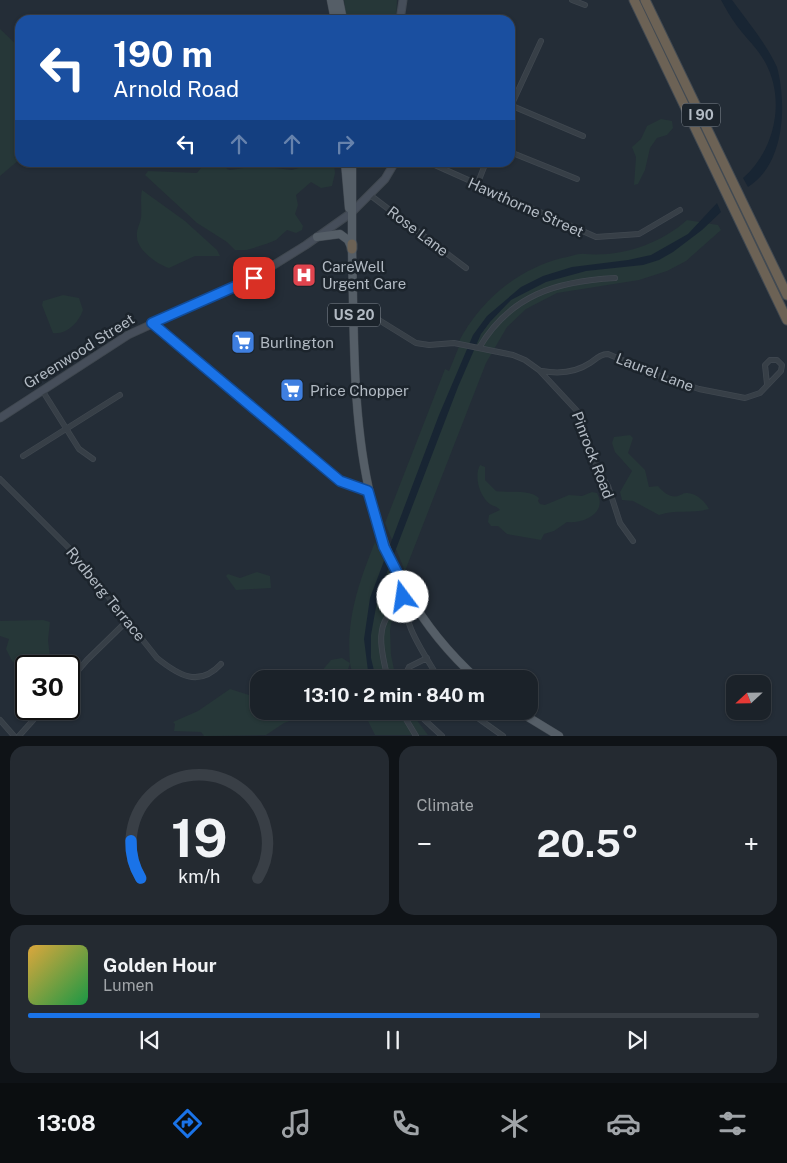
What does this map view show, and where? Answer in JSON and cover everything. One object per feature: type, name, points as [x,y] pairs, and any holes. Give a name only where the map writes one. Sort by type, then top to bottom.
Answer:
[{"type":"highway","name":"I 90","points":[[634,0],[787,320]]},
{"type":"highway","name":"I 90","points":[[646,0],[787,296]]},
{"type":"main road","points":[[331,0],[334,15]]},
{"type":"main road","points":[[339,0],[342,15]]},
{"type":"main road","points":[[401,15],[403,0]]},
{"type":"main road","name":"US 20","points":[[345,167],[347,197],[351,213]]},
{"type":"main road","name":"US 20","points":[[352,167],[351,213],[355,380],[362,455],[368,491],[384,546],[402,584],[443,643],[468,670]]},
{"type":"main road","name":"Greenwood Street","points":[[0,418],[122,338],[254,278],[351,213],[385,179],[392,167]]},
{"type":"main road","points":[[317,237],[340,234],[348,240],[352,247]]},
{"type":"main road","points":[[533,720],[559,736]]},
{"type":"street","points":[[572,0],[584,5]]},
{"type":"street","points":[[515,96],[541,41]]},
{"type":"street","points":[[515,108],[583,136]]},
{"type":"street","points":[[515,154],[577,179]]},
{"type":"street","name":"Hawthorne Street","points":[[439,167],[598,238],[639,234],[680,210]]},
{"type":"street","points":[[477,185],[484,167]]},
{"type":"street","name":"Rose Lane","points":[[370,195],[466,268]]},
{"type":"street","points":[[478,348],[499,321],[521,302],[551,287],[575,281],[614,278]]},
{"type":"street","name":"Pinrock Road","points":[[354,304],[416,343],[429,345],[454,343],[466,345],[521,358],[540,371],[578,412],[591,452],[609,488],[620,523],[633,542]]},
{"type":"street","points":[[152,323],[340,481],[368,491]]},
{"type":"street","name":"Laurel Lane","points":[[540,371],[567,372],[587,365],[601,354],[608,354],[664,378],[704,391],[742,398],[756,396],[780,373],[783,367],[781,362],[774,359],[765,365],[767,384]]},
{"type":"street","points":[[42,390],[79,449],[93,459]]},
{"type":"street","points":[[23,456],[120,395]]},
{"type":"street","name":"Rydberg Terrace","points":[[0,479],[72,551],[157,658],[184,676],[206,676],[221,664]]},
{"type":"street","points":[[402,584],[403,605],[414,636],[434,670]]},
{"type":"street","points":[[386,670],[382,626],[390,612],[403,605]]},
{"type":"street","points":[[80,668],[127,621]]},
{"type":"street","points":[[408,670],[409,667],[427,658]]},
{"type":"street","points":[[0,720],[14,736]]},
{"type":"street","points":[[19,736],[33,720]]},
{"type":"street","points":[[406,720],[416,736]]},
{"type":"street","points":[[425,720],[442,736]]},
{"type":"street","points":[[481,720],[504,736]]},
{"type":"shaded area","points":[[344,0],[397,0],[396,15],[346,15]]},
{"type":"shaded area","points":[[0,29],[15,43],[15,163],[0,176]]},
{"type":"shaded area","points":[[661,119],[672,121],[673,128],[667,135],[657,138],[650,148],[645,170],[638,184],[634,185],[636,157],[632,147],[641,139],[647,126]]},
{"type":"shaded area","points":[[202,167],[226,167],[230,170],[251,167],[292,170],[299,168],[334,167],[332,186],[321,188],[311,182],[296,195],[298,205],[295,214],[303,226],[302,230],[296,233],[287,230],[276,240],[247,250],[235,250],[227,242],[197,223],[145,175],[148,171],[197,173]]},
{"type":"shaded area","points":[[142,190],[185,221],[217,250],[220,256],[195,256],[169,268],[159,264],[144,252],[140,247],[137,237],[141,218]]},
{"type":"shaded area","points":[[687,220],[718,225],[721,230],[686,261],[667,271],[639,280],[557,293],[526,309],[507,327],[486,363],[405,571],[385,523],[445,369],[449,371],[460,344],[458,343],[477,314],[501,289],[529,270],[545,263],[576,255],[612,253],[639,248],[676,229]]},
{"type":"shaded area","points":[[63,295],[79,298],[83,310],[79,319],[72,327],[63,332],[53,333],[42,305],[43,301]]},
{"type":"shaded area","points":[[630,435],[633,438],[628,453],[645,470],[649,487],[658,486],[672,496],[685,493],[693,494],[703,501],[709,509],[659,515],[633,501],[622,500],[620,492],[632,471],[615,452],[612,443],[614,437]]},
{"type":"shaded area","points":[[480,465],[485,467],[485,480],[496,491],[530,493],[539,498],[540,504],[545,505],[569,495],[582,496],[592,492],[597,493],[600,500],[599,506],[592,516],[580,521],[567,522],[554,531],[544,534],[541,540],[507,534],[498,526],[491,526],[488,522],[489,515],[500,510],[490,504],[480,491],[477,475]]},
{"type":"shaded area","points":[[375,542],[398,590],[390,630],[391,655],[394,670],[351,670],[349,647],[352,615],[359,586]]},
{"type":"shaded area","points":[[257,572],[270,576],[271,588],[236,590],[226,576],[228,574],[240,578]]},
{"type":"shaded area","points":[[43,620],[50,622],[48,640],[50,655],[15,655],[15,664],[6,649],[9,639],[0,636],[0,621]]},
{"type":"shaded area","points":[[342,658],[350,663],[348,670],[323,670],[331,660]]},
{"type":"shaded area","points":[[230,689],[249,695],[250,720],[292,720],[284,723],[266,735],[204,736],[201,732],[174,731],[175,724],[173,722],[198,711]]},
{"type":"shaded area","points":[[368,720],[417,720],[428,735],[375,735]]},
{"type":"water","points":[[721,0],[732,0],[756,32],[777,67],[780,82],[782,115],[776,149],[770,164],[760,177],[748,187],[743,178],[754,167],[770,139],[776,108],[775,92],[765,62],[735,23]]},
{"type":"water","points":[[717,203],[721,212],[702,230],[659,260],[643,265],[586,271],[546,282],[511,300],[481,334],[458,387],[378,596],[371,635],[371,658],[374,670],[368,670],[364,639],[370,598],[439,415],[473,335],[487,316],[521,287],[543,276],[572,267],[651,255],[688,234]]},
{"type":"place","name":"CareWell Urgent Care","points":[[304,275]]},
{"type":"place","name":"Burlington","points":[[243,342]]},
{"type":"place","name":"Price Chopper","points":[[292,390]]},
{"type":"route","points":[[254,278],[152,323],[340,481],[368,491],[384,547],[404,586],[403,597]]}]
